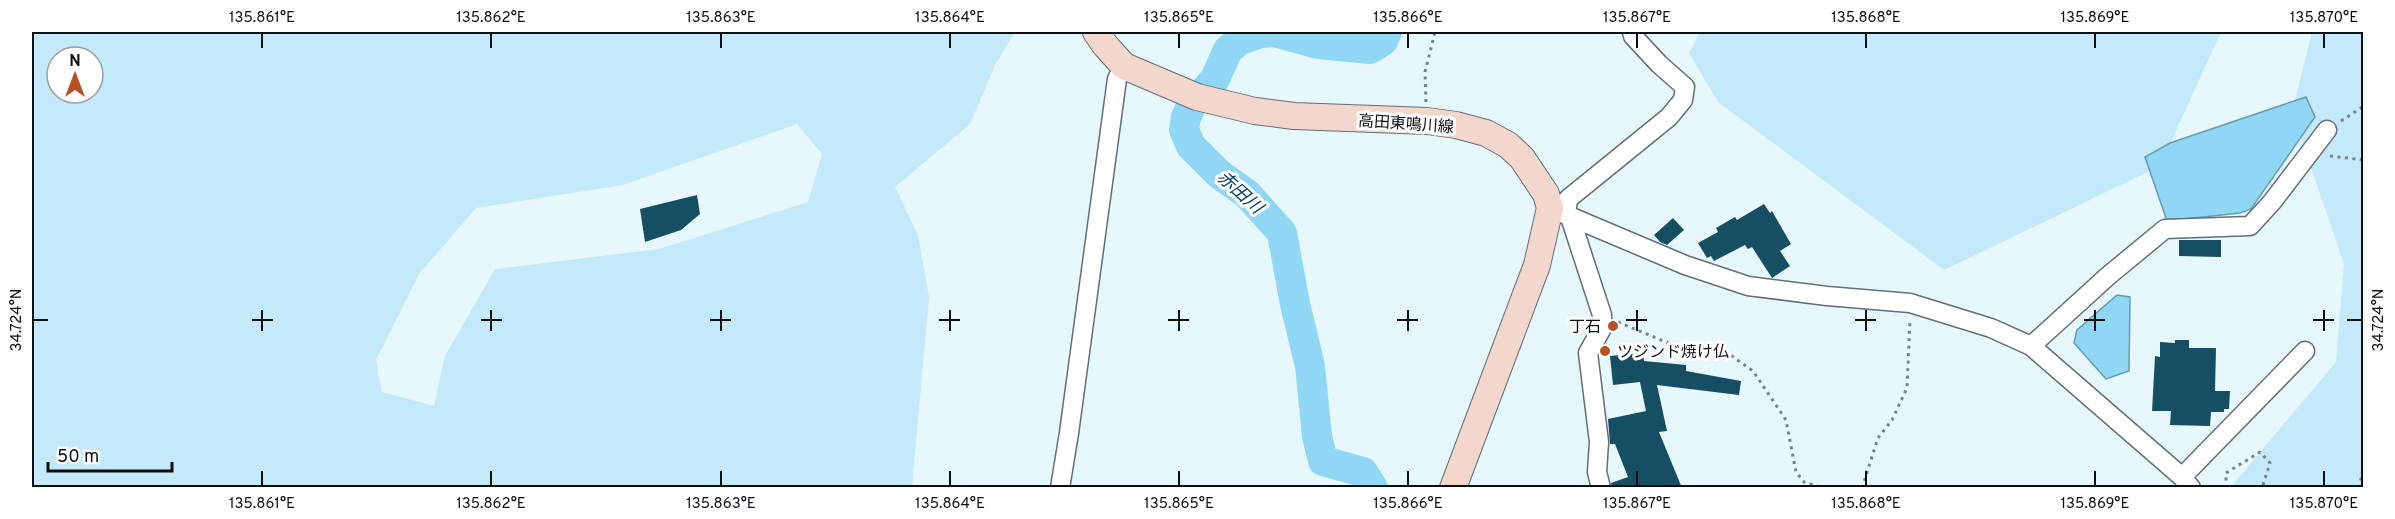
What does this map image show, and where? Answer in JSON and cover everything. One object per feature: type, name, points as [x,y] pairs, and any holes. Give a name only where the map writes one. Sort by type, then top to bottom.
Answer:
[{"type":"main road","name":"高田東鳴川線","points":[[1096,32],[1124,66],[1182,92],[1216,102],[1294,117],[1427,122],[1456,125],[1486,133],[1508,145],[1535,176],[1562,214]]},
{"type":"main road","points":[[1453,488],[1537,266],[1562,214]]},
{"type":"street","points":[[1601,488],[1597,472],[1599,442],[1588,353],[1602,328],[1602,315],[1562,214],[1568,200],[1670,117],[1683,100],[1685,87],[1659,64],[1632,32]]},
{"type":"street","points":[[1059,488],[1069,433],[1117,79],[1124,66]]},
{"type":"street","points":[[2031,346],[2108,276],[2165,229],[2250,226],[2327,130]]},
{"type":"street","points":[[1562,214],[1685,265],[1748,286],[1910,303],[1991,328],[2031,346],[2187,482],[2305,351]]},
{"type":"path","points":[[1427,122],[1425,72],[1435,32]]},
{"type":"path","points":[[2327,130],[2364,106]]},
{"type":"path","points":[[2310,153],[2364,160]]},
{"type":"path","points":[[1862,488],[1878,438],[1892,420],[1907,388],[1910,303]]},
{"type":"path","points":[[1602,315],[1685,350],[1726,352],[1754,371],[1786,420],[1796,472],[1804,482],[1824,488]]},
{"type":"path","points":[[2226,488],[2226,473],[2260,452],[2270,463],[2262,488]]},
{"type":"path","points":[[2359,488],[2364,465]]},
{"type":"shaded area","points":[[32,32],[1015,32],[996,63],[970,124],[895,187],[918,235],[929,297],[912,487],[32,487]],"holes":[[[797,124],[822,154],[808,202],[659,249],[495,269],[445,356],[434,406],[382,392],[376,360],[419,274],[476,208],[623,185]]]},
{"type":"shaded area","points":[[1700,32],[2221,32],[2160,166],[1944,270],[1718,102],[1689,53]]},
{"type":"shaded area","points":[[2312,32],[2363,32],[2363,487],[2230,488],[2336,362],[2344,264],[2292,112]]},
{"type":"water","points":[[2306,97],[2315,117],[2251,209],[2240,213],[2167,221],[2145,157],[2170,143]]},
{"type":"water","points":[[2117,295],[2130,297],[2129,371],[2106,379],[2074,343],[2077,330]]},
{"type":"building","points":[[697,195],[700,214],[681,230],[645,242],[640,209]]},
{"type":"building","points":[[1764,204],[1770,213],[1772,211],[1791,244],[1780,251],[1790,266],[1772,278],[1752,247],[1748,249],[1745,245],[1714,261],[1711,256],[1707,258],[1698,243],[1718,232],[1716,228],[1735,217],[1737,220]]},
{"type":"building","points":[[1673,218],[1684,230],[1667,245],[1660,242],[1654,235]]},
{"type":"building","points":[[2179,240],[2221,240],[2221,257],[2179,256]]},
{"type":"building","points":[[2175,340],[2189,340],[2189,348],[2216,348],[2215,391],[2230,391],[2229,409],[2224,409],[2224,412],[2211,412],[2210,426],[2170,425],[2171,411],[2152,411],[2155,356],[2160,357],[2160,342],[2175,343]]},
{"type":"building","points":[[1643,353],[1644,361],[1686,365],[1686,371],[1741,381],[1739,395],[1657,385],[1667,431],[1659,432],[1682,488],[1612,488],[1611,483],[1628,477],[1615,444],[1610,444],[1608,419],[1646,411],[1640,382],[1613,385],[1610,356]]},
{"type":"waterway","name":"赤田川","points":[[1373,488],[1363,472],[1323,461],[1317,436],[1310,366],[1295,304],[1282,233],[1247,194],[1219,174],[1191,146],[1184,130],[1186,117],[1192,105],[1215,79],[1228,50],[1240,40],[1261,33],[1275,32],[1318,44],[1370,49],[1383,41],[1387,32]]},
{"type":"place","name":"丁石","points":[[1613,326]]},
{"type":"place","name":"ツジンド焼け仏","points":[[1605,351]]}]
